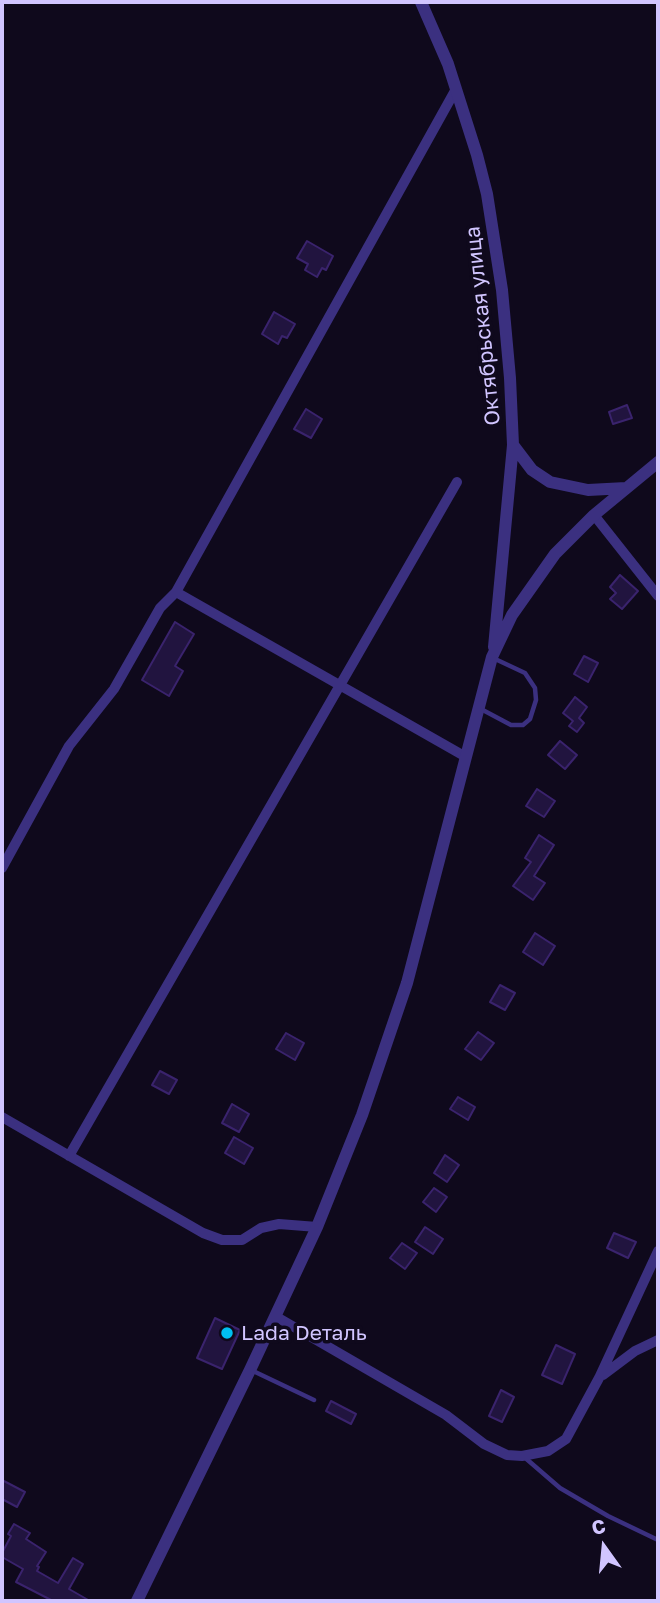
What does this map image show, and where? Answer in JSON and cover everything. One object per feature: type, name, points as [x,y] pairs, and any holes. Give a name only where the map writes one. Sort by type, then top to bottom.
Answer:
[{"type":"street","name":"Октябрьская улица","points":[[421,2],[434,28],[456,89],[487,194],[509,365],[513,444],[492,657]]},
{"type":"street","points":[[2,868],[69,746],[114,689],[160,608],[176,592],[456,89]]},
{"type":"street","points":[[513,444],[532,470],[550,482],[588,491],[626,488]]},
{"type":"street","points":[[137,1601],[317,1227],[362,1115],[407,983],[492,657],[512,615],[555,554],[594,515],[658,462]]},
{"type":"street","points":[[69,1156],[457,482]]},
{"type":"street","points":[[594,515],[658,596]]},
{"type":"street","points":[[176,592],[466,757]]},
{"type":"street","points":[[2,1117],[203,1233],[222,1240],[242,1240],[261,1228],[279,1224],[317,1227]]},
{"type":"street","points":[[275,1316],[446,1415],[484,1444],[507,1455],[523,1456],[548,1451],[566,1439],[599,1378],[658,1251]]},
{"type":"street","points":[[599,1378],[635,1351],[658,1340]]},
{"type":"lane","points":[[480,708],[511,724],[523,724],[530,719],[536,700],[535,688],[525,673],[492,657]]},
{"type":"lane","points":[[250,1370],[314,1400]]},
{"type":"lane","points":[[523,1456],[559,1488],[658,1540]]},
{"type":"building","points":[[307,241],[333,256],[326,270],[322,268],[317,277],[305,270],[308,264],[297,258]]},
{"type":"building","points":[[274,312],[295,324],[287,338],[282,336],[278,344],[262,334]]},
{"type":"building","points":[[627,405],[632,418],[613,424],[609,412]]},
{"type":"building","points":[[306,409],[322,419],[311,438],[294,429]]},
{"type":"building","points":[[620,575],[638,591],[622,609],[610,599],[616,593],[610,587]]},
{"type":"building","points":[[175,622],[194,634],[175,666],[183,671],[169,696],[142,680]]},
{"type":"building","points":[[584,656],[598,663],[588,682],[574,674]]},
{"type":"building","points":[[575,697],[587,707],[579,718],[584,723],[577,732],[569,726],[573,721],[563,713]]},
{"type":"building","points":[[560,741],[577,755],[565,769],[548,755]]},
{"type":"building","points":[[537,789],[555,801],[544,817],[526,806]]},
{"type":"building","points":[[539,835],[554,845],[534,876],[545,883],[533,900],[513,886],[531,862],[525,858]]},
{"type":"building","points":[[535,933],[555,946],[543,965],[523,952]]},
{"type":"building","points":[[500,985],[515,993],[505,1010],[490,1002]]},
{"type":"building","points":[[478,1032],[494,1043],[481,1060],[465,1049]]},
{"type":"building","points":[[286,1033],[304,1043],[295,1060],[276,1049]]},
{"type":"building","points":[[160,1071],[177,1080],[169,1094],[152,1085]]},
{"type":"building","points":[[458,1097],[475,1107],[468,1120],[450,1109]]},
{"type":"building","points":[[232,1104],[249,1114],[239,1132],[222,1123]]},
{"type":"building","points":[[234,1137],[253,1148],[244,1164],[225,1153]]},
{"type":"building","points":[[445,1155],[459,1165],[447,1182],[434,1173]]},
{"type":"building","points":[[434,1188],[447,1197],[436,1212],[423,1202]]},
{"type":"building","points":[[425,1227],[443,1239],[433,1254],[415,1242]]},
{"type":"building","points":[[614,1233],[636,1242],[628,1258],[607,1248]]},
{"type":"building","points":[[402,1243],[417,1253],[405,1269],[390,1258]]},
{"type":"building","points":[[215,1318],[240,1330],[222,1369],[197,1358]]},
{"type":"building","points":[[556,1345],[575,1354],[562,1384],[542,1375]]},
{"type":"building","points":[[501,1390],[514,1397],[502,1422],[489,1416]]},
{"type":"building","points":[[331,1401],[356,1414],[351,1424],[326,1411]]},
{"type":"building","points":[[2,1480],[25,1492],[17,1507],[2,1499]]},
{"type":"building","points":[[14,1524],[30,1533],[26,1539],[46,1552],[37,1566],[37,1571],[58,1583],[73,1558],[83,1564],[69,1589],[90,1601],[53,1601],[16,1582],[23,1569],[2,1557],[11,1536],[8,1534]]},
{"type":"place","name":"Lada Dеталь","points":[[227,1333]]}]
